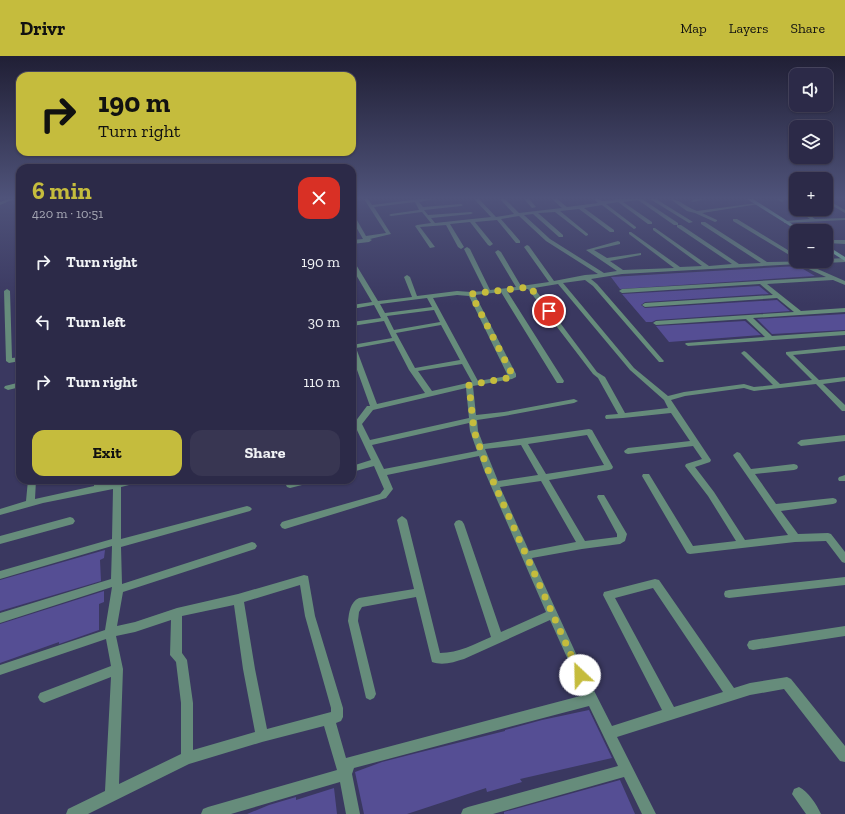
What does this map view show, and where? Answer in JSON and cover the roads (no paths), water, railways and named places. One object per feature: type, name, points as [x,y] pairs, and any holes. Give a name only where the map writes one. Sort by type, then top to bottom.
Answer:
[{"type":"street","points":[[363,234],[365,238]]},
{"type":"street","points":[[356,240],[388,234]]},
{"type":"street","points":[[423,234],[432,247]]},
{"type":"street","points":[[455,234],[488,291]]},
{"type":"street","points":[[482,234],[490,244]]},
{"type":"street","points":[[511,234],[518,242]]},
{"type":"street","points":[[541,234],[602,274]]},
{"type":"street","points":[[638,234],[680,269]]},
{"type":"street","points":[[662,234],[707,267]]},
{"type":"street","points":[[692,234],[737,265]]},
{"type":"street","points":[[720,234],[766,264]]},
{"type":"street","points":[[758,234],[789,254]]},
{"type":"street","points":[[356,241],[386,238]]},
{"type":"street","points":[[833,243],[845,242]]},
{"type":"street","points":[[618,243],[589,250],[622,272]]},
{"type":"street","points":[[527,247],[552,284]]},
{"type":"street","points":[[833,249],[845,259]]},
{"type":"street","points":[[498,252],[519,288]]},
{"type":"street","points":[[606,260],[639,254]]},
{"type":"street","points":[[833,260],[845,259]]},
{"type":"street","points":[[356,306],[429,296],[457,293],[471,294],[530,287],[602,274],[789,262]]},
{"type":"street","points":[[815,268],[845,283]]},
{"type":"street","points":[[356,270],[413,370],[430,394]]},
{"type":"street","points":[[407,277],[416,298]]},
{"type":"street","points":[[585,277],[594,285],[661,361]]},
{"type":"street","points":[[622,291],[835,278]]},
{"type":"street","points":[[559,282],[632,370],[667,399],[707,460],[689,466],[711,494],[743,544]]},
{"type":"street","points":[[761,282],[799,313]]},
{"type":"street","points":[[530,287],[595,373],[601,377],[623,416]]},
{"type":"street","points":[[503,290],[560,381]]},
{"type":"street","points":[[7,291],[8,361],[16,360]]},
{"type":"street","points":[[356,423],[370,408],[472,384],[512,377],[512,374],[471,294]]},
{"type":"street","points":[[429,296],[444,323],[472,384],[474,431],[495,485],[592,700],[649,814]]},
{"type":"street","points":[[645,305],[778,296]]},
{"type":"street","points":[[356,323],[435,308]]},
{"type":"street","points":[[656,323],[845,310]]},
{"type":"street","points":[[748,317],[770,338]]},
{"type":"street","points":[[392,332],[444,323]]},
{"type":"street","points":[[688,344],[845,332]]},
{"type":"street","points":[[356,346],[396,339]]},
{"type":"street","points":[[844,406],[788,353],[845,348]]},
{"type":"street","points":[[744,353],[778,386]]},
{"type":"street","points":[[356,358],[374,407]]},
{"type":"street","points":[[413,370],[463,362]]},
{"type":"street","points":[[667,399],[684,394],[744,386],[754,389],[845,379]]},
{"type":"street","points":[[8,388],[16,386]]},
{"type":"street","points":[[367,443],[473,419],[574,402]]},
{"type":"street","points":[[609,417],[673,410]]},
{"type":"street","points":[[286,525],[383,496],[389,489],[367,443],[356,428]]},
{"type":"street","points":[[381,473],[481,450],[589,432],[609,466],[495,485]]},
{"type":"street","points":[[801,443],[845,438]]},
{"type":"street","points":[[523,442],[544,476],[582,545]]},
{"type":"street","points":[[628,451],[695,443]]},
{"type":"street","points":[[737,455],[795,538]]},
{"type":"street","points":[[356,468],[376,462]]},
{"type":"street","points":[[749,472],[794,467]]},
{"type":"street","points":[[646,476],[690,550],[795,538],[828,537],[845,559]]},
{"type":"street","points":[[30,504],[32,484]]},
{"type":"street","points":[[0,512],[98,484],[121,484]]},
{"type":"street","points":[[290,485],[294,484]]},
{"type":"street","points":[[112,795],[117,669],[110,633],[117,585],[117,485]]},
{"type":"street","points":[[526,555],[620,540],[622,538],[622,534],[601,497]]},
{"type":"street","points":[[774,508],[834,501]]},
{"type":"street","points":[[0,575],[117,542],[247,510]]},
{"type":"street","points":[[402,520],[436,658],[450,658],[464,654],[552,614]]},
{"type":"street","points":[[0,540],[70,521]]},
{"type":"street","points":[[459,524],[497,638]]},
{"type":"street","points":[[0,618],[252,546]]},
{"type":"street","points":[[0,670],[110,633],[135,627],[177,613],[238,599],[304,579],[310,616],[337,708],[337,717],[262,736],[187,758],[73,814]]},
{"type":"street","points":[[729,594],[845,581]]},
{"type":"street","points":[[671,714],[608,595],[655,583],[732,695]]},
{"type":"street","points":[[370,694],[353,621],[354,611],[359,603],[420,592]]},
{"type":"street","points":[[238,599],[248,669],[262,736]]},
{"type":"street","points":[[177,613],[176,655],[181,660],[187,703],[187,758]]},
{"type":"street","points":[[753,644],[845,631]]},
{"type":"street","points":[[44,697],[117,669]]},
{"type":"street","points":[[609,733],[732,695],[787,683],[845,756]]},
{"type":"street","points":[[208,814],[345,774],[350,763],[592,700]]},
{"type":"street","points":[[328,719],[345,774],[353,814]]},
{"type":"street","points":[[468,814],[627,770]]},
{"type":"street","points":[[799,794],[814,814]]}]
